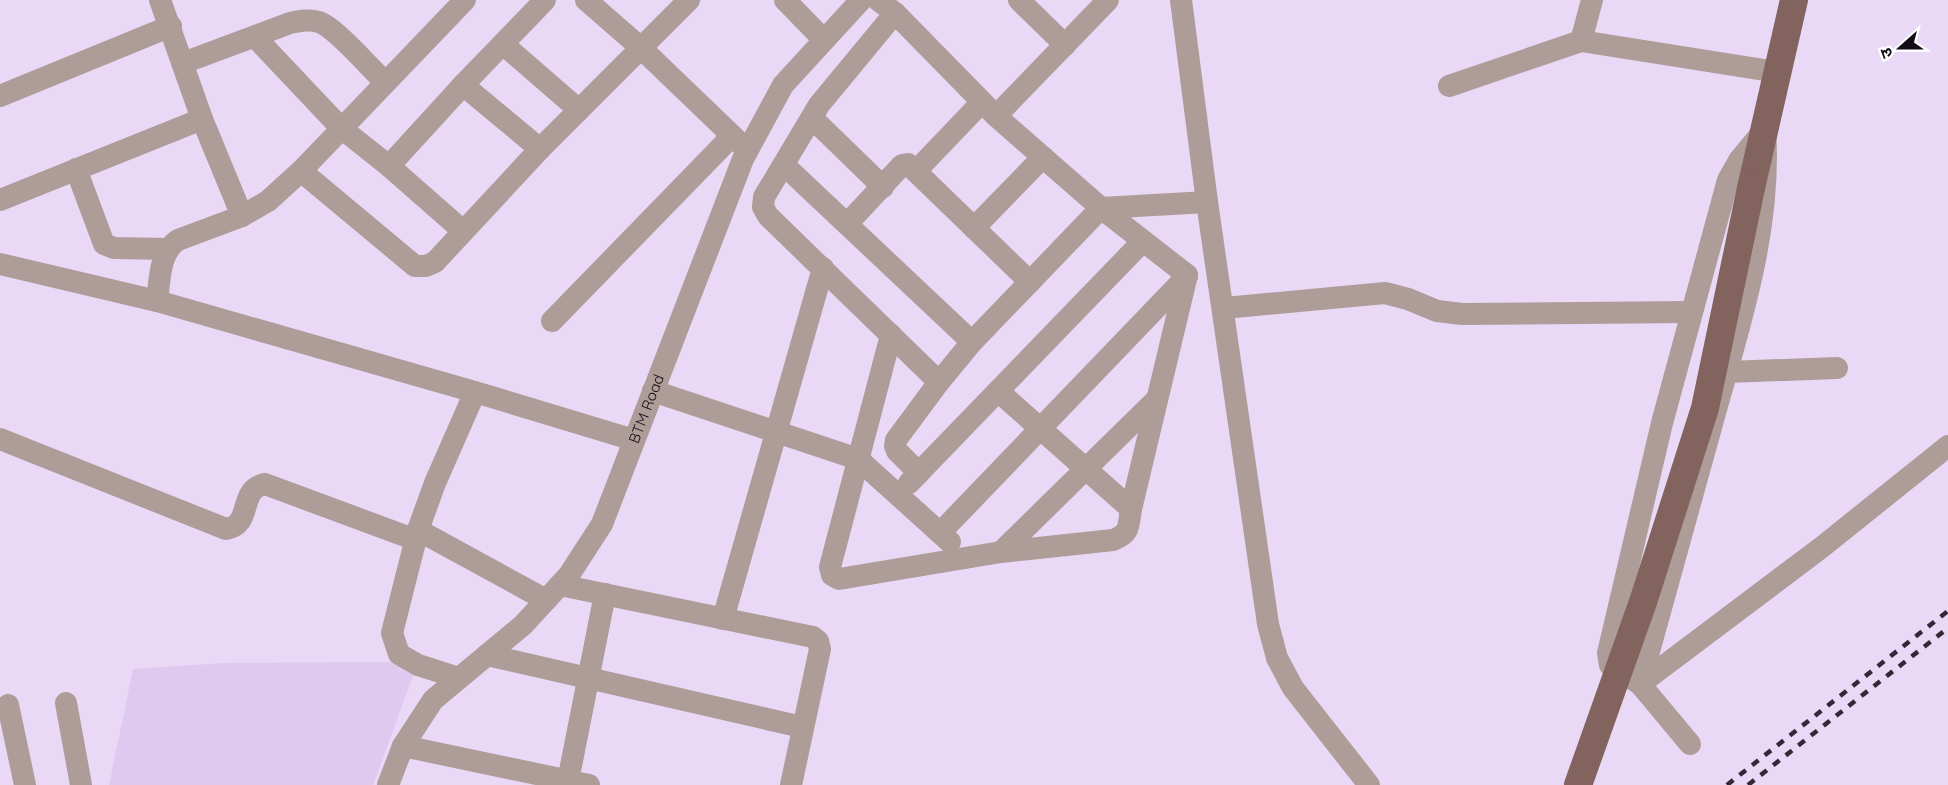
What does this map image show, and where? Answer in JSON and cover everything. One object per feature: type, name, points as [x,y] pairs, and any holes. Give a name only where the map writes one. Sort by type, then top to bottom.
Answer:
[{"type":"main road","points":[[1578,785],[1643,602],[1705,408],[1751,188],[1794,0]]},
{"type":"street","points":[[160,0],[202,119],[242,216]]},
{"type":"street","points":[[157,301],[165,254],[168,249],[178,240],[242,216],[268,201],[301,171],[465,0]]},
{"type":"street","points":[[389,166],[545,0]]},
{"type":"street","points":[[552,321],[740,143],[641,48],[586,0]]},
{"type":"street","points":[[301,171],[415,266],[426,266],[435,262],[540,149],[689,0]]},
{"type":"street","points":[[785,0],[824,40]]},
{"type":"street","name":"BTM Road","points":[[388,785],[403,746],[433,699],[523,625],[569,575],[602,524],[653,391],[740,143],[783,85],[861,0]]},
{"type":"street","points":[[1019,0],[1065,45]]},
{"type":"street","points":[[916,171],[1065,45],[1108,0]]},
{"type":"street","points":[[1181,0],[1207,202],[1268,624],[1277,658],[1293,688],[1369,785]]},
{"type":"street","points":[[1581,41],[1592,0]]},
{"type":"street","points":[[939,382],[768,216],[762,207],[764,197],[819,105],[887,7],[989,109],[1101,208],[1187,275]]},
{"type":"street","points":[[183,63],[291,23],[306,20],[320,23],[332,31],[386,82]]},
{"type":"street","points":[[0,96],[171,26]]},
{"type":"street","points":[[255,37],[341,128],[464,231]]},
{"type":"street","points":[[1449,86],[1581,41],[1777,72]]},
{"type":"street","points":[[503,44],[579,110]]},
{"type":"street","points":[[463,85],[540,149]]},
{"type":"street","points":[[812,118],[883,187]]},
{"type":"street","points":[[0,200],[202,119]]},
{"type":"street","points":[[1690,744],[1640,684],[1610,665],[1608,653],[1662,423],[1728,180],[1740,159],[1765,129]]},
{"type":"street","points":[[1640,684],[1747,301],[1766,183],[1765,129]]},
{"type":"street","points":[[975,228],[1043,157]]},
{"type":"street","points":[[847,224],[902,165],[908,164],[1030,282]]},
{"type":"street","points":[[784,165],[972,342]]},
{"type":"street","points":[[76,169],[104,244],[114,248],[168,249]]},
{"type":"street","points":[[919,473],[897,451],[895,444],[939,382],[972,342],[1101,208],[1207,202]]},
{"type":"street","points":[[898,495],[1143,241]]},
{"type":"street","points":[[0,264],[157,301],[634,440]]},
{"type":"street","points":[[723,619],[822,268]]},
{"type":"street","points":[[940,533],[1187,275],[1218,271]]},
{"type":"street","points":[[891,335],[830,567],[832,575],[839,579],[1001,552],[1113,540],[1124,536],[1128,529],[1187,275]]},
{"type":"street","points":[[1224,308],[1385,293],[1408,299],[1437,311],[1462,314],[1691,312]]},
{"type":"street","points":[[1727,372],[1837,368]]},
{"type":"street","points":[[653,391],[858,459],[967,558]]},
{"type":"street","points":[[998,391],[1131,509]]},
{"type":"street","points":[[459,678],[418,665],[399,654],[392,633],[417,535],[435,483],[475,392]]},
{"type":"street","points":[[1001,552],[1157,399]]},
{"type":"street","points":[[0,439],[226,529],[233,528],[240,522],[251,491],[256,486],[265,484],[417,535],[553,592],[605,594],[813,637],[818,641],[820,649],[791,785]]},
{"type":"street","points":[[1640,684],[1822,547],[1948,446]]},
{"type":"street","points":[[403,746],[578,783],[589,678],[605,594]]},
{"type":"street","points":[[487,655],[802,727]]},
{"type":"street","points":[[66,703],[81,785]]},
{"type":"street","points":[[8,705],[25,785]]},
{"type":"shaded area","points":[[418,662],[373,785],[109,785],[133,669],[224,663]]},
{"type":"railway","points":[[1727,785],[1948,611]]},
{"type":"railway","points":[[1748,785],[1948,628]]}]
